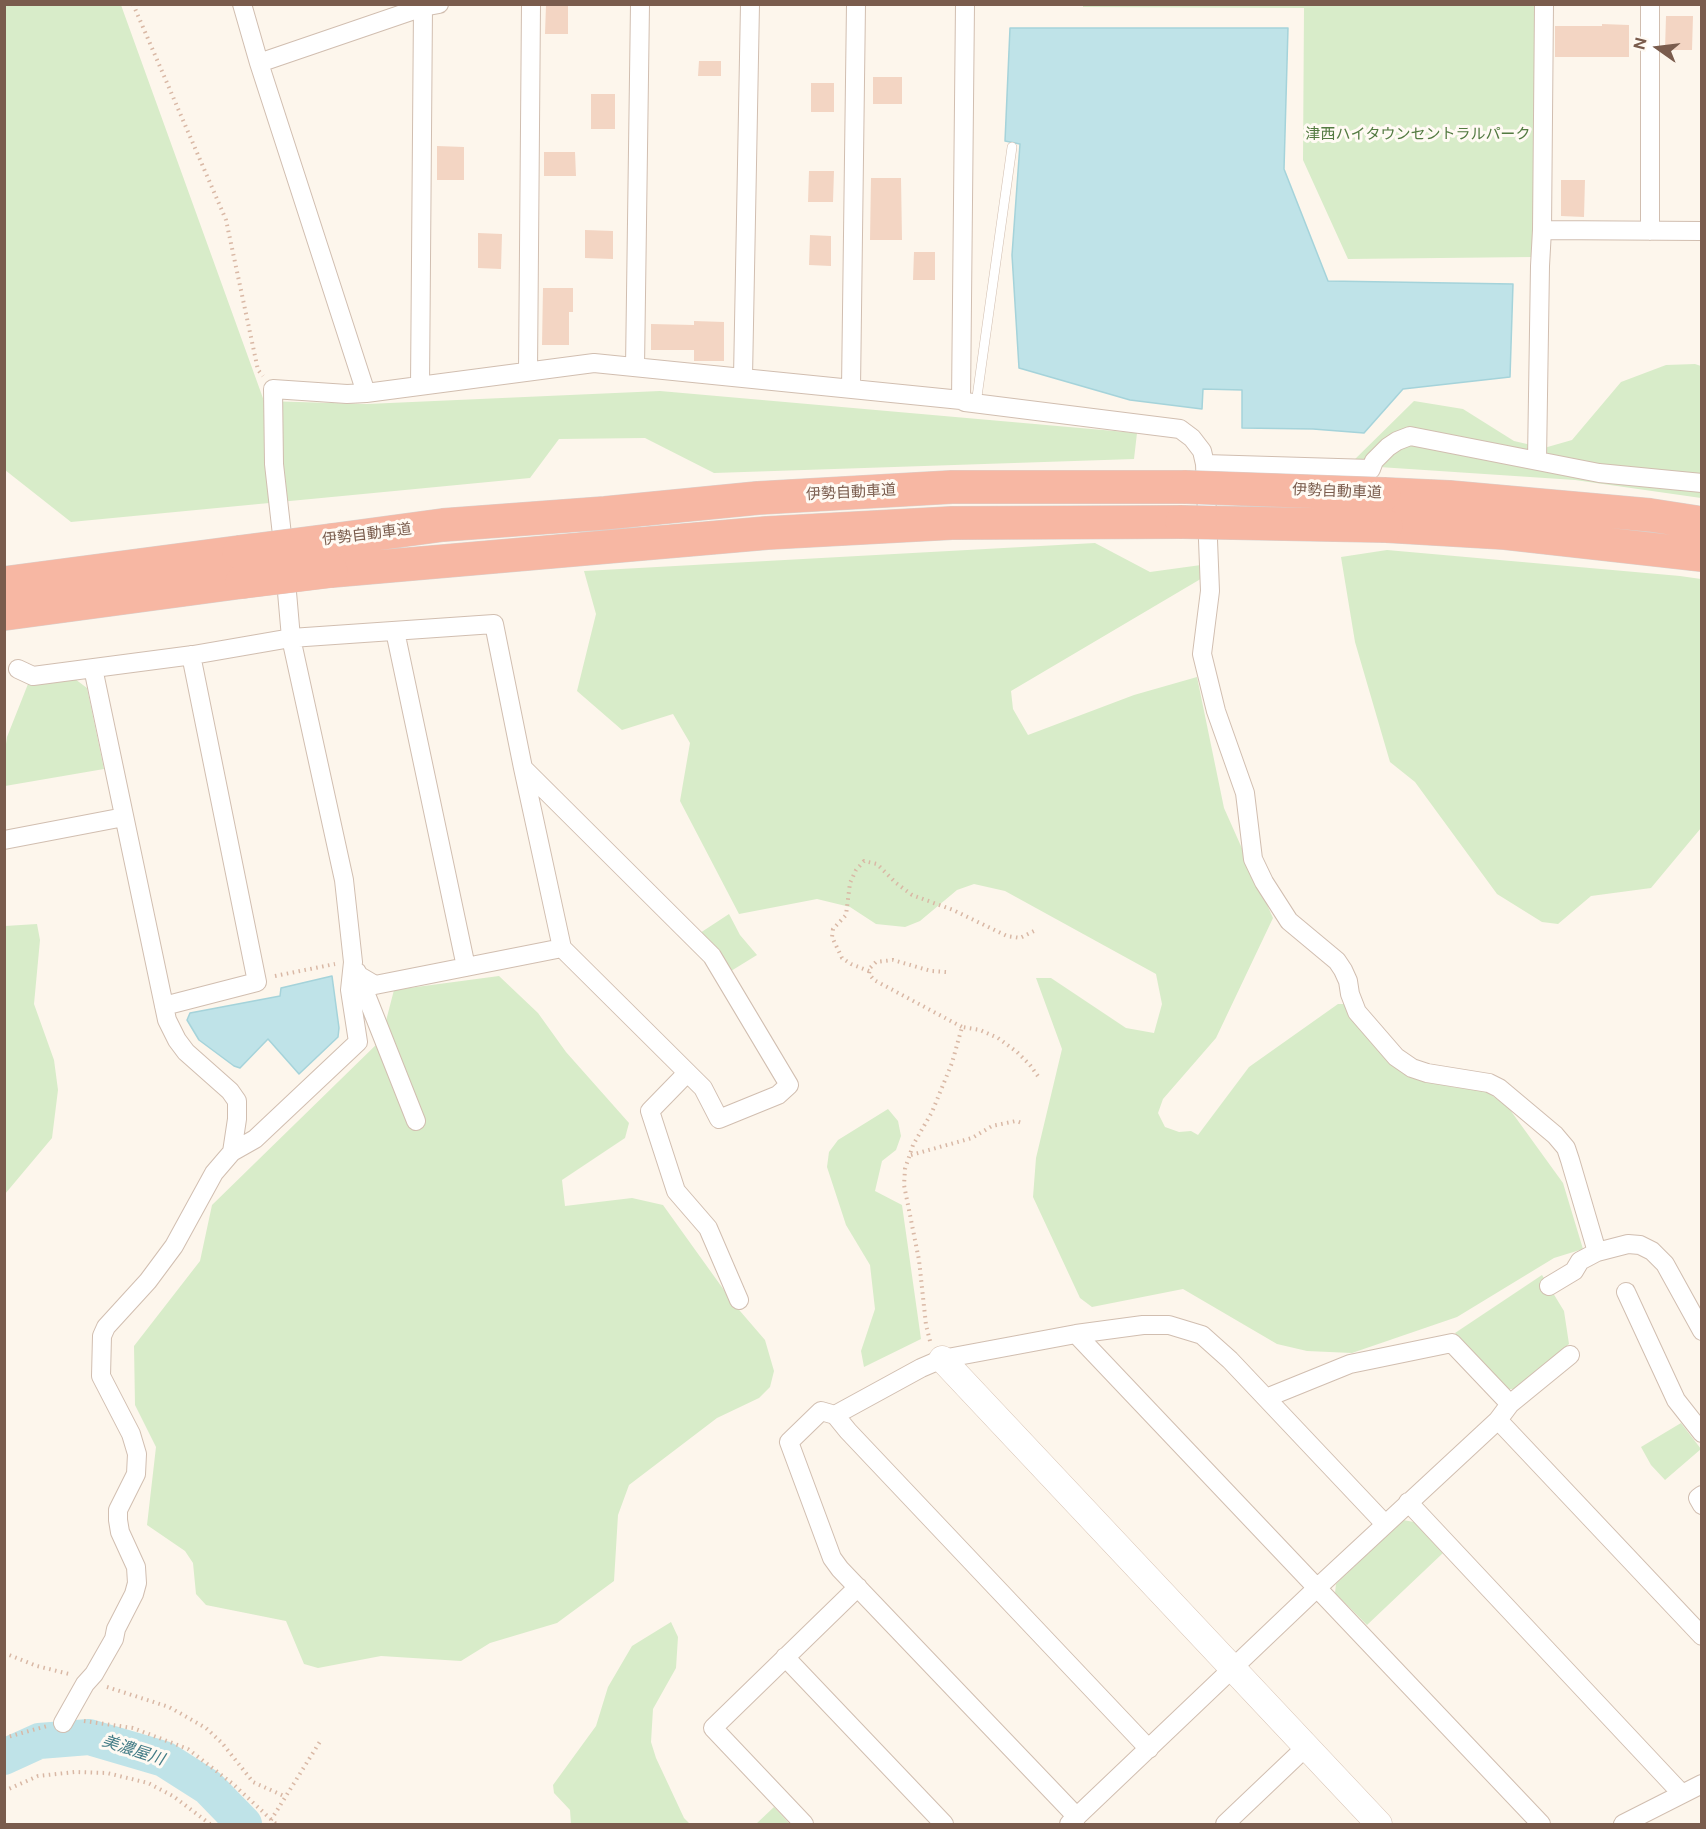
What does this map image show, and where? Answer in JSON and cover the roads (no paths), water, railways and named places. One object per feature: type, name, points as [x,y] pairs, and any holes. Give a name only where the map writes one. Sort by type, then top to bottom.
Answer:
[{"type":"highway","name":"伊勢自動車道","points":[[4,583],[241,567],[332,555],[443,525],[605,513],[758,498],[1195,476],[1650,515],[1701,523]]},
{"type":"highway","name":"伊勢自動車道","points":[[332,555],[422,562],[778,532],[952,523],[1182,522],[1386,526],[1505,533],[1701,555]]},
{"type":"highway","name":"伊勢自動車道","points":[[4,614],[241,567]]},
{"type":"street","points":[[242,4],[366,393]]},
{"type":"street","points":[[528,372],[531,4]]},
{"type":"street","points":[[635,367],[640,4]]},
{"type":"street","points":[[743,377],[750,4]]},
{"type":"street","points":[[851,388],[856,4]]},
{"type":"street","points":[[965,4],[969,402]]},
{"type":"street","points":[[1537,460],[1544,4]]},
{"type":"street","points":[[1650,4],[1650,231]]},
{"type":"street","points":[[259,63],[431,6],[420,386]]},
{"type":"street","points":[[1542,230],[1701,231]]},
{"type":"street","points":[[63,1723],[114,1639],[116,1629],[134,1594],[137,1583],[136,1567],[120,1532],[118,1510],[136,1474],[137,1454],[130,1434],[101,1376],[102,1336],[106,1327],[148,1281],[174,1246],[214,1173],[232,1152],[255,1139],[358,1042],[350,990],[344,880],[291,638],[274,464],[273,389],[347,394],[366,393],[594,363],[851,388],[1180,429],[1192,438],[1202,452],[1195,476],[1210,591],[1202,654],[1216,711],[1245,793],[1253,859],[1264,882],[1289,921],[1337,962],[1348,981],[1357,1012],[1396,1057],[1412,1068],[1427,1073],[1489,1083],[1499,1088],[1561,1141],[1570,1160],[1597,1252]]},
{"type":"street","points":[[1195,476],[1371,469],[1374,461],[1388,447],[1410,436],[1599,473],[1701,483]]},
{"type":"street","points":[[18,669],[33,676],[191,655],[291,638],[494,624],[523,768],[562,948],[703,1088],[719,1119],[778,1095],[789,1085],[712,956],[523,768]]},
{"type":"street","points":[[395,631],[466,967]]},
{"type":"street","points":[[164,1006],[257,982],[191,655]]},
{"type":"street","points":[[93,668],[167,1020],[186,1052],[230,1091],[237,1101],[232,1152]]},
{"type":"street","points":[[4,840],[124,817]]},
{"type":"street","points":[[349,967],[375,985],[562,948]]},
{"type":"street","points":[[349,967],[416,1121]]},
{"type":"street","points":[[687,1073],[650,1111],[676,1191],[708,1228],[739,1300]]},
{"type":"street","points":[[1549,1286],[1574,1271],[1580,1261],[1597,1252],[1640,1245],[1652,1251],[1665,1264],[1701,1331]]},
{"type":"street","points":[[1626,1292],[1676,1400],[1701,1433]]},
{"type":"street","points":[[835,1414],[921,1368],[939,1361],[1076,1334],[1143,1325],[1169,1325],[1202,1335],[1230,1360],[1385,1524]]},
{"type":"street","points":[[1076,1334],[1541,1824]]},
{"type":"street","points":[[1266,1398],[1350,1364],[1452,1343],[1510,1404]]},
{"type":"street","points":[[1149,1749],[856,1440],[835,1414],[821,1411],[789,1442],[832,1558],[1073,1821],[1149,1749],[1318,1587],[1408,1502],[1498,1420],[1510,1404],[1570,1355]]},
{"type":"street","points":[[939,1361],[1379,1824]]},
{"type":"street","points":[[1498,1420],[1701,1636]]},
{"type":"street","points":[[1701,1495],[1698,1498],[1701,1505]]},
{"type":"street","points":[[1408,1502],[1682,1794]]},
{"type":"street","points":[[804,1824],[713,1728],[858,1587]]},
{"type":"street","points":[[785,1657],[944,1824]]},
{"type":"street","points":[[1224,1824],[1306,1747]]},
{"type":"street","points":[[1623,1824],[1701,1784]]},
{"type":"lane","points":[[969,402],[1012,147]]},
{"type":"water","points":[[1010,28],[1288,28],[1284,169],[1328,281],[1513,284],[1510,377],[1403,389],[1364,433],[1313,429],[1242,428],[1242,390],[1203,389],[1202,409],[1130,400],[1019,368],[1012,255],[1020,144],[1005,141]]},
{"type":"water","points":[[332,976],[339,1028],[338,1037],[299,1074],[268,1039],[240,1068],[234,1066],[199,1040],[187,1020],[190,1013],[280,996],[281,988]]},
{"type":"waterway","name":"美濃屋川","points":[[4,1757],[39,1741],[89,1737],[164,1759],[208,1787],[244,1824]]},
{"type":"park label","name":"津西ハイタウンセントラルパーク","points":[[1418,135]]}]
